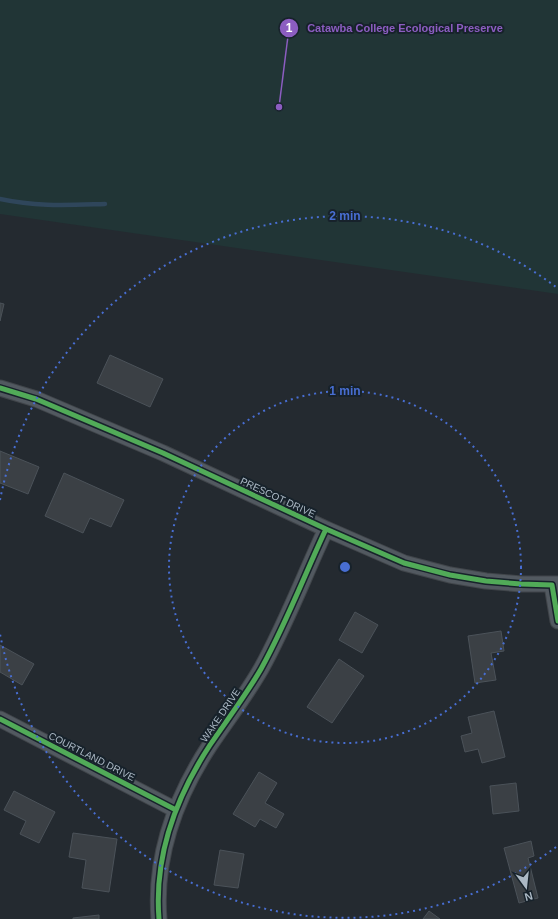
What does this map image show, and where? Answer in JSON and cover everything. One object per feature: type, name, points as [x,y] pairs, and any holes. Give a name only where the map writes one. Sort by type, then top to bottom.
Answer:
[{"type":"street","name":"PRESCOT DRIVE","points":[[0,388],[36,399],[163,453],[326,529],[404,563],[450,575],[486,581],[555,584]]},
{"type":"street","name":"WAKE DRIVE","points":[[159,919],[158,904],[160,870],[166,840],[176,810],[190,777],[209,746],[260,671],[271,651],[281,632],[326,529]]},
{"type":"street","points":[[555,584],[558,621]]},
{"type":"street","name":"COURTLAND DRIVE","points":[[0,719],[176,810]]},
{"type":"green space","points":[[0,0],[558,0],[558,294],[0,214]]},
{"type":"building","points":[[0,303],[4,304],[0,321]]},
{"type":"building","points":[[110,355],[163,379],[150,407],[97,383]]},
{"type":"building","points":[[0,451],[39,467],[28,494],[0,483]]},
{"type":"building","points":[[64,473],[124,500],[111,527],[90,518],[83,533],[45,516]]},
{"type":"building","points":[[355,612],[378,625],[362,653],[339,640]]},
{"type":"building","points":[[501,631],[504,651],[491,653],[496,680],[475,683],[468,636]]},
{"type":"building","points":[[0,645],[34,664],[22,685],[0,672]]},
{"type":"building","points":[[339,659],[364,676],[332,723],[307,707]]},
{"type":"building","points":[[494,711],[505,757],[482,763],[478,749],[465,752],[461,736],[472,733],[468,717]]},
{"type":"building","points":[[259,772],[277,783],[265,803],[284,814],[276,828],[260,819],[255,827],[233,814]]},
{"type":"building","points":[[516,783],[519,811],[493,814],[490,786]]},
{"type":"building","points":[[14,791],[55,812],[39,843],[20,834],[26,821],[4,810]]},
{"type":"building","points":[[73,833],[117,839],[109,892],[82,888],[86,860],[69,857]]},
{"type":"building","points":[[531,841],[534,856],[528,858],[538,898],[519,903],[504,848]]},
{"type":"building","points":[[220,850],[244,854],[238,888],[214,885]]},
{"type":"building","points":[[429,911],[440,919],[423,919]]},
{"type":"building","points":[[99,915],[99,919],[73,919],[73,918]]},
{"type":"waterway","points":[[0,199],[14,202],[40,204],[105,204]]},
{"type":"cycle path","points":[[0,388],[36,399],[163,453],[326,529],[404,563],[450,575],[486,581],[552,585],[558,621]]},
{"type":"cycle path","points":[[159,919],[158,896],[164,850],[170,828],[187,785],[210,745],[243,698],[261,669],[287,617],[326,529]]},
{"type":"cycle path","points":[[0,719],[176,810]]},
{"type":"place","name":"Catawba College Ecological Preserve","points":[[279,107]]}]
